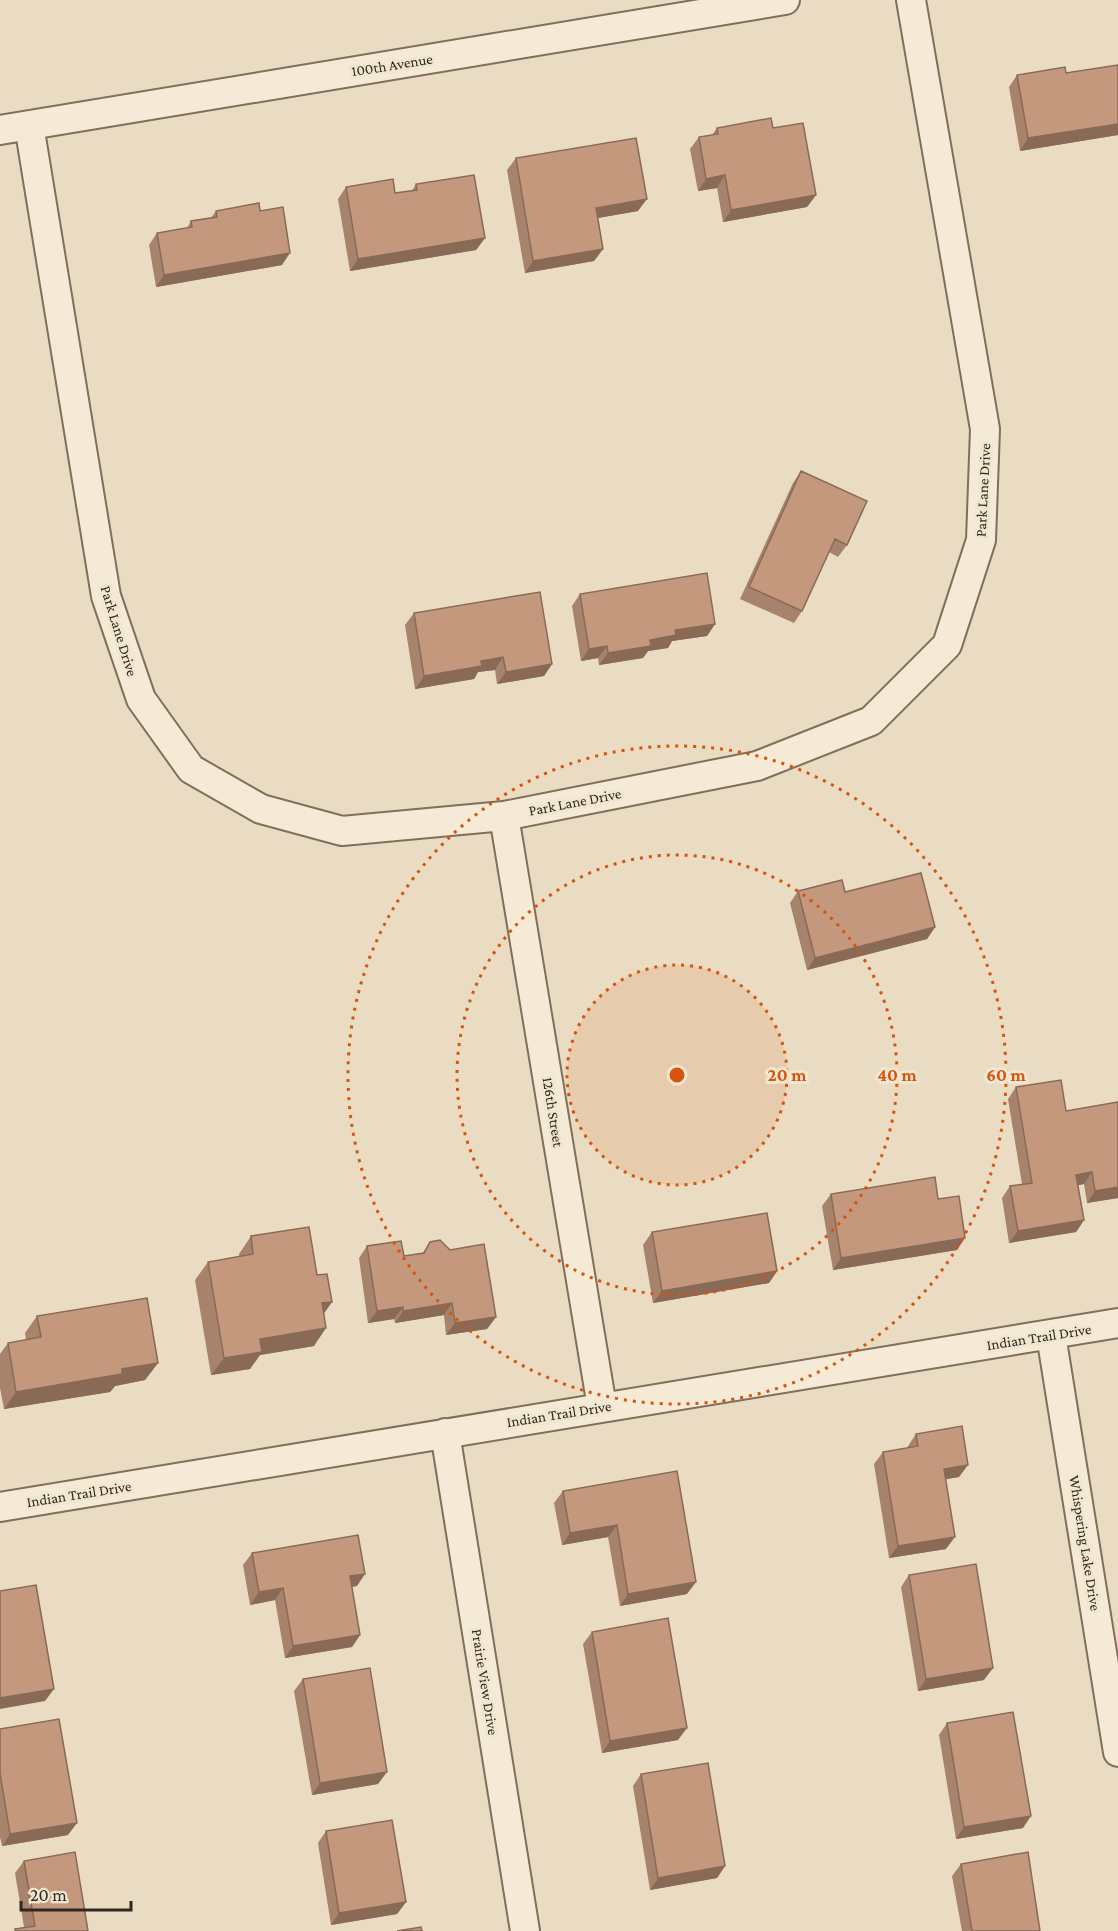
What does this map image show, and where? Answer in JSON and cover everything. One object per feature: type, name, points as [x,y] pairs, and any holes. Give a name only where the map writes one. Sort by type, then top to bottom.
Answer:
[{"type":"street","name":"100th Avenue","points":[[0,130],[785,0]]},
{"type":"street","name":"Park Lane Drive","points":[[29,125],[106,596],[141,699],[191,769],[261,809],[342,831],[504,816],[758,766],[871,722],[947,645],[981,540],[986,429],[911,0]]},
{"type":"street","name":"126th Street","points":[[504,816],[602,1407]]},
{"type":"street","name":"Indian Trail Drive","points":[[0,1507],[1118,1323]]},
{"type":"street","name":"Whispering Lake Drive","points":[[1051,1335],[1118,1752]]},
{"type":"street","name":"Prairie View Drive","points":[[445,1433],[525,1931]]},
{"type":"building","points":[[1118,65],[1118,124],[1028,138],[1017,75],[1065,67],[1066,73]]},
{"type":"building","points":[[771,118],[773,128],[803,123],[816,195],[731,210],[725,175],[706,179],[699,137],[718,134],[717,128]]},
{"type":"building","points":[[636,138],[647,199],[596,208],[603,249],[533,261],[516,158]]},
{"type":"building","points":[[474,175],[485,238],[358,259],[346,187],[393,179],[395,193],[417,190],[416,184]]},
{"type":"building","points":[[259,203],[260,211],[283,207],[290,253],[164,275],[157,233],[192,227],[191,221],[217,217],[216,211]]},
{"type":"building","points":[[801,471],[867,501],[847,545],[835,539],[802,611],[749,587]]},
{"type":"building","points":[[707,573],[715,624],[675,630],[676,635],[650,640],[651,646],[608,653],[607,646],[589,649],[580,594]]},
{"type":"building","points":[[540,592],[552,664],[506,672],[503,657],[481,661],[482,666],[424,676],[414,613]]},
{"type":"building","points":[[921,873],[935,927],[815,958],[798,891],[842,880],[845,892]]},
{"type":"building","points":[[1061,1080],[1066,1111],[1118,1102],[1118,1187],[1095,1191],[1092,1172],[1076,1175],[1084,1220],[1018,1231],[1010,1186],[1032,1183],[1016,1087]]},
{"type":"building","points":[[935,1177],[938,1199],[959,1196],[965,1238],[841,1258],[831,1194]]},
{"type":"building","points":[[767,1213],[777,1271],[662,1291],[652,1232]]},
{"type":"building","points":[[309,1227],[317,1275],[327,1274],[332,1302],[322,1303],[326,1328],[260,1339],[262,1352],[224,1358],[208,1262],[253,1254],[251,1236]]},
{"type":"building","points":[[440,1240],[450,1250],[484,1244],[496,1317],[455,1323],[452,1303],[403,1311],[403,1307],[377,1311],[367,1246],[401,1241],[404,1256],[424,1253],[430,1242]]},
{"type":"building","points":[[147,1298],[158,1363],[122,1369],[122,1374],[16,1392],[8,1343],[41,1337],[37,1316]]},
{"type":"building","points":[[962,1426],[968,1465],[944,1469],[955,1537],[898,1546],[883,1452],[918,1446],[916,1434]]},
{"type":"building","points":[[677,1471],[696,1582],[628,1594],[617,1525],[570,1533],[563,1491]]},
{"type":"building","points":[[358,1535],[365,1574],[350,1576],[360,1635],[293,1646],[283,1588],[259,1592],[252,1553]]},
{"type":"building","points":[[976,1564],[993,1668],[926,1679],[909,1575]]},
{"type":"building","points":[[36,1585],[54,1689],[0,1698],[0,1591]]},
{"type":"building","points":[[668,1618],[687,1728],[610,1741],[592,1632]]},
{"type":"building","points":[[370,1668],[387,1772],[320,1783],[303,1679]]},
{"type":"building","points":[[1013,1712],[1031,1816],[964,1827],[947,1723]]},
{"type":"building","points":[[59,1719],[77,1823],[10,1834],[0,1773],[0,1729]]},
{"type":"building","points":[[708,1763],[725,1866],[658,1878],[641,1774]]},
{"type":"building","points":[[392,1820],[406,1902],[339,1913],[326,1831]]},
{"type":"building","points":[[75,1852],[88,1931],[16,1931],[15,1929],[35,1926],[24,1861]]},
{"type":"building","points":[[1028,1852],[1040,1931],[972,1931],[961,1864]]},
{"type":"building","points":[[421,1927],[422,1931],[397,1931]]}]
